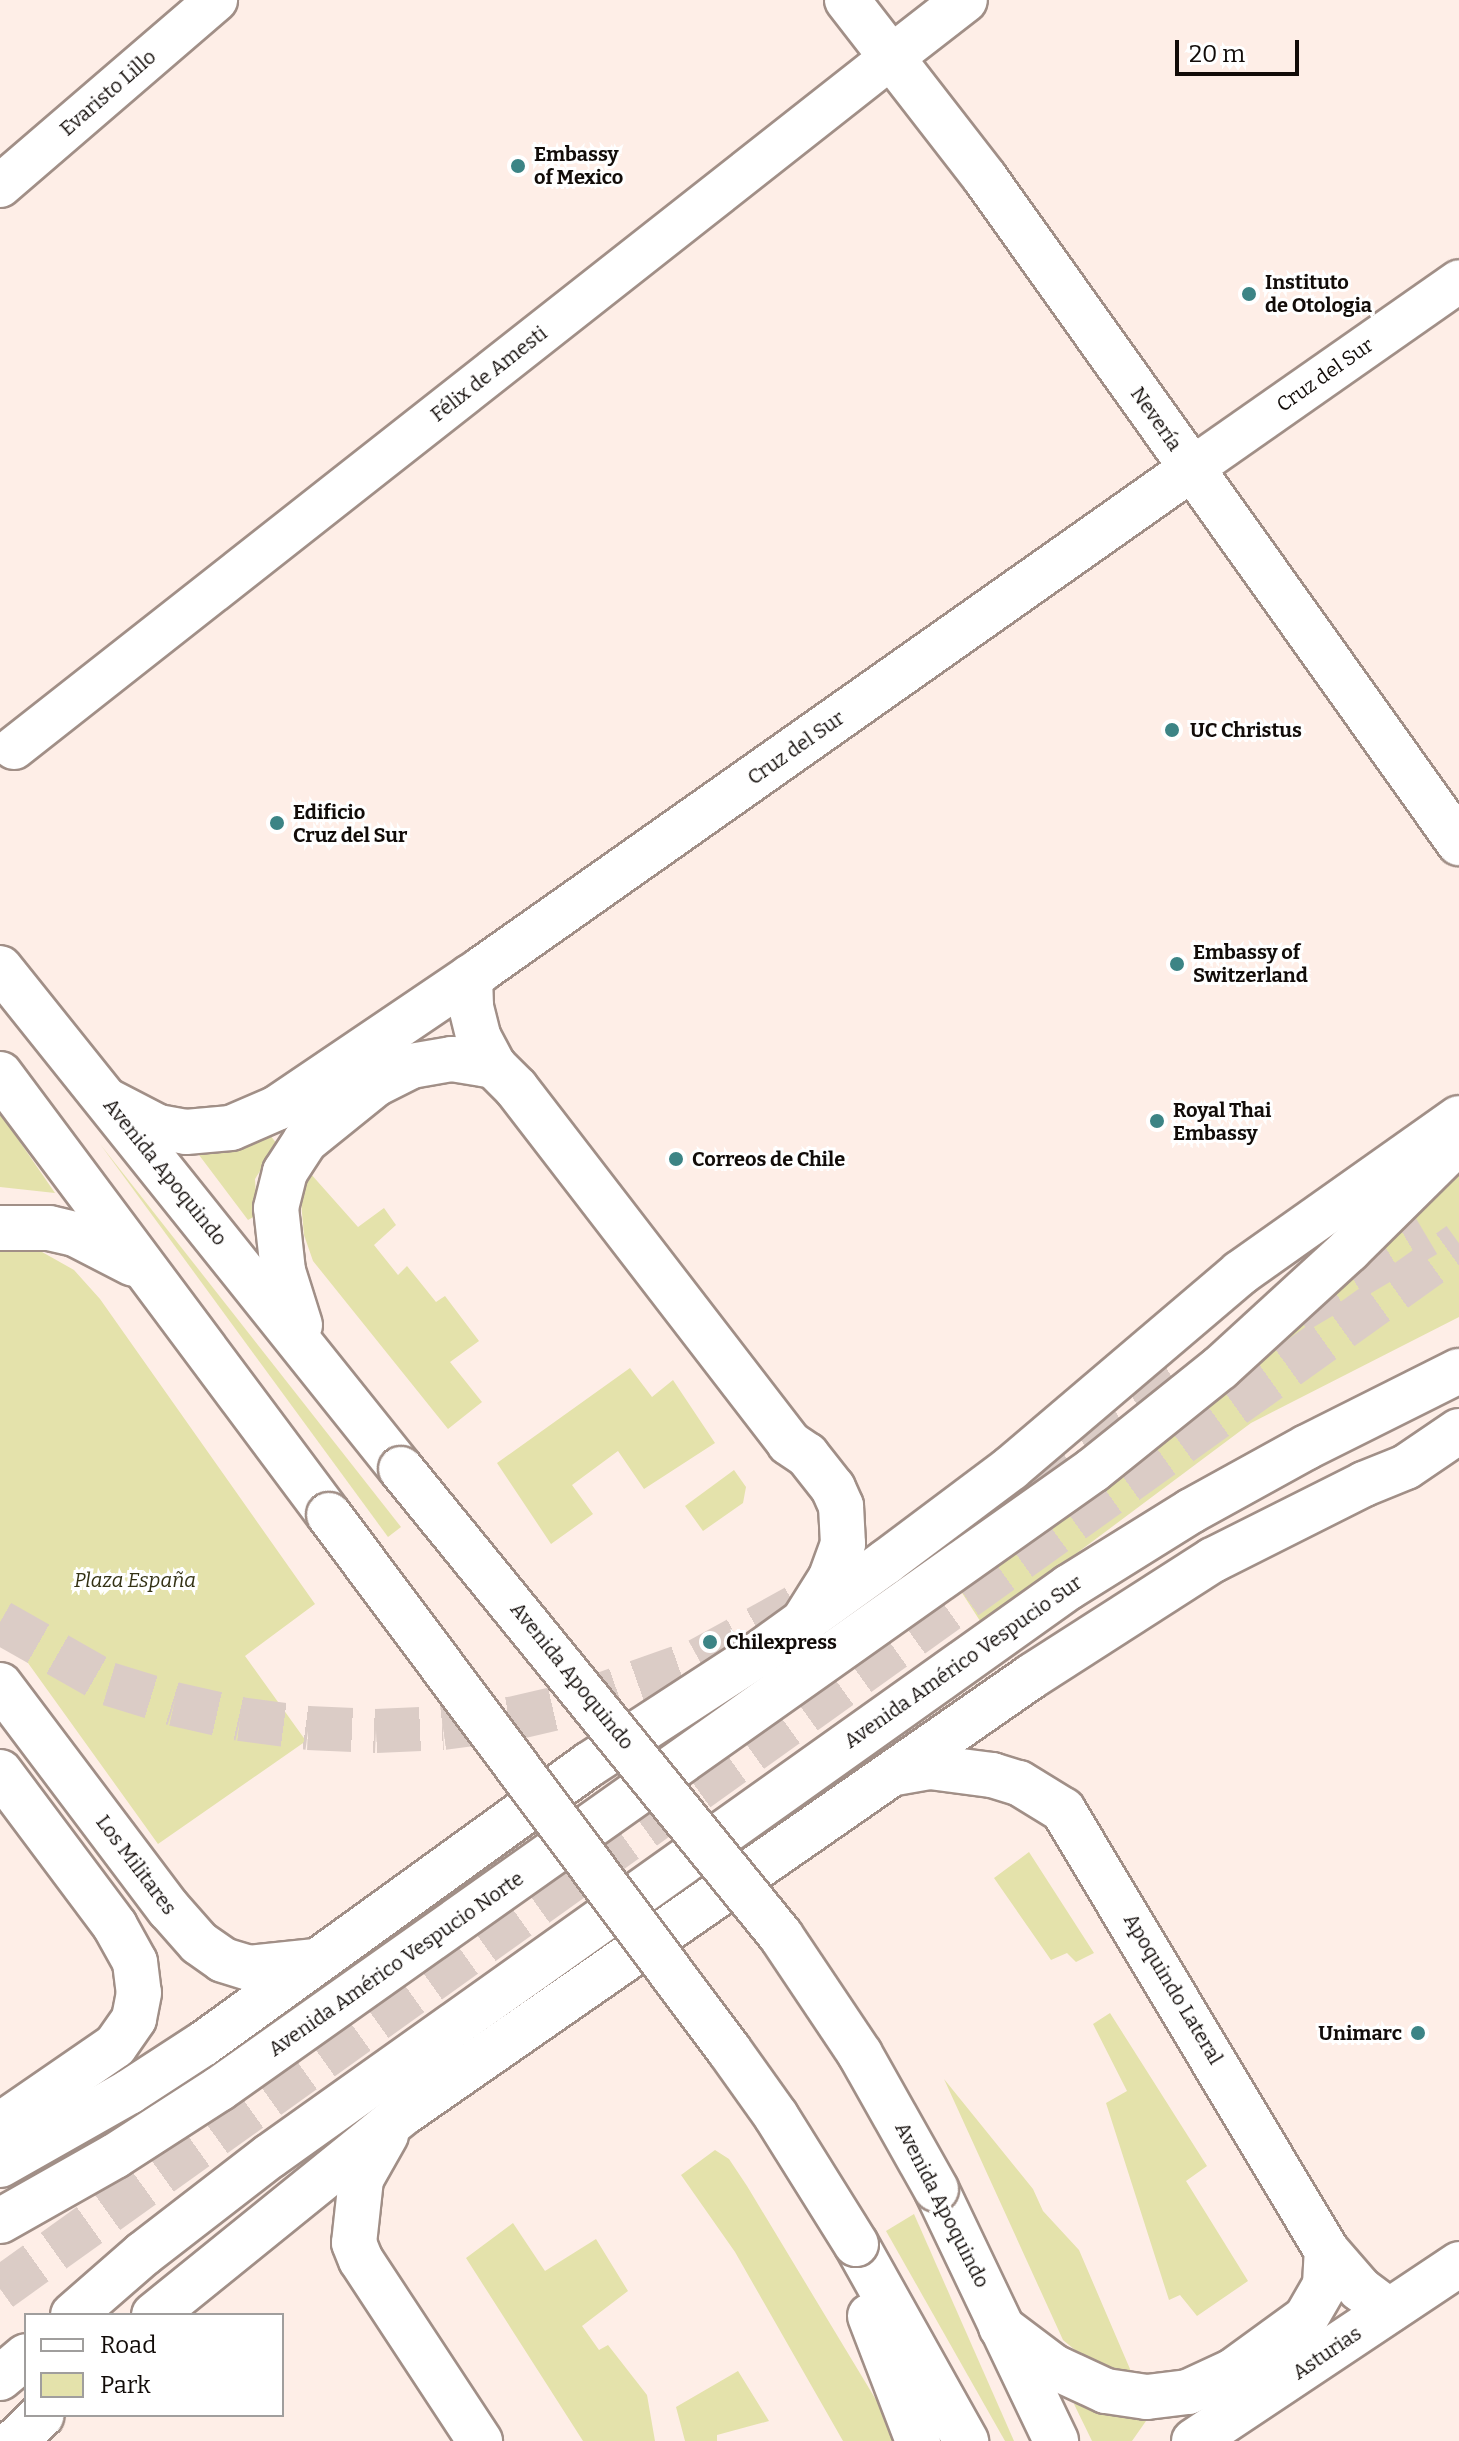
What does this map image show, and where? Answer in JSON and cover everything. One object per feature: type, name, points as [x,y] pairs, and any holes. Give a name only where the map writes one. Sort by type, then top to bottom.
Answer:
[{"type":"main road","name":"Nevería","points":[[847,0],[985,178],[1459,843]]},
{"type":"main road","name":"Félix de Amesti","points":[[893,56],[965,0]]},
{"type":"main road","name":"Cruz del Sur","points":[[108,1101],[132,1116],[186,1132],[209,1132],[253,1121],[470,977],[1191,469]]},
{"type":"main road","name":"Avenida Apoquindo","points":[[0,968],[401,1469],[781,1936],[860,2054],[936,2189],[1056,2441]]},
{"type":"main road","points":[[470,977],[471,1007],[478,1036],[494,1066],[526,1100],[789,1443],[807,1455],[833,1488],[841,1506],[843,1544],[830,1579],[803,1622]]},
{"type":"main road","points":[[313,1357],[295,1315],[276,1225],[279,1190],[294,1156],[314,1131],[393,1074],[411,1066],[452,1059],[494,1066]]},
{"type":"main road","points":[[0,1074],[776,2116],[862,2257],[966,2441]]},
{"type":"main road","points":[[0,2165],[129,2092],[203,2044],[590,1764],[803,1622],[1011,1468],[1240,1273],[1459,1118]]},
{"type":"main road","name":"Avenida Américo Vespucio Norte","points":[[0,2221],[115,2156],[219,2089],[1152,1425],[1349,1250],[1459,1141]]},
{"type":"main road","points":[[0,1228],[49,1228],[75,1234],[99,1244],[146,1272]]},
{"type":"main road","name":"Avenida Américo Vespucio Sur","points":[[75,2313],[206,2204],[493,1995],[1069,1587],[1255,1475],[1459,1371]]},
{"type":"main road","points":[[156,2313],[405,2112],[852,1798],[1032,1676],[1178,1582],[1350,1491],[1406,1467],[1459,1431]]},
{"type":"main road","name":"Los Militares","points":[[0,1685],[169,1909],[199,1943],[223,1960],[249,1968],[316,1961]]},
{"type":"main road","name":"Apoquindo Lateral","points":[[893,1773],[930,1767],[962,1768],[1019,1783],[1063,1810],[1327,2251],[1360,2289],[1389,2311]]},
{"type":"main road","points":[[0,1772],[125,1942],[139,1976],[134,2019],[115,2046],[0,2125]]},
{"type":"main road","points":[[405,2112],[376,2147],[361,2179],[354,2243],[376,2283],[480,2441]]},
{"type":"main road","points":[[1001,2327],[1054,2367],[1106,2391],[1147,2397],[1188,2392],[1233,2371],[1306,2318],[1325,2285],[1327,2251]]},
{"type":"main road","points":[[862,2257],[870,2317],[918,2441]]},
{"type":"main road","name":"Asturias","points":[[1194,2441],[1459,2264]]},
{"type":"main road","points":[[0,2378],[24,2358]]},
{"type":"main road","points":[[15,2441],[40,2417]]},
{"type":"street","name":"Evaristo Lillo","points":[[0,186],[216,0]]},
{"type":"street","name":"Félix de Amesti","points":[[14,748],[893,56]]},
{"type":"street","name":"Cruz del Sur","points":[[1191,469],[1459,281]]},
{"type":"green space","points":[[0,1113],[55,1193],[0,1187]]},
{"type":"green space","points":[[270,1135],[277,1144],[255,1179],[257,1215],[248,1220],[196,1151]]},
{"type":"green space","points":[[100,1144],[401,1527],[388,1537]]},
{"type":"green space","points":[[1459,1167],[1459,1317],[1251,1423],[982,1624],[955,1582]]},
{"type":"green space","points":[[310,1173],[358,1227],[384,1208],[396,1225],[374,1245],[398,1275],[407,1266],[436,1302],[445,1296],[479,1341],[450,1362],[482,1402],[448,1429],[313,1261],[304,1235],[301,1202]]},
{"type":"green space","name":"Plaza España","points":[[0,1246],[35,1248],[74,1270],[100,1299],[315,1604],[245,1656],[306,1741],[158,1844],[0,1624]]},
{"type":"green space","points":[[630,1368],[652,1397],[673,1380],[715,1443],[644,1489],[618,1451],[572,1485],[593,1514],[551,1544],[497,1463]]},
{"type":"green space","points":[[734,1470],[746,1487],[743,1503],[703,1531],[685,1506]]},
{"type":"green space","points":[[1029,1852],[1094,1953],[1076,1962],[1067,1953],[1051,1960],[994,1878]]},
{"type":"green space","points":[[1110,2013],[1207,2166],[1186,2181],[1248,2281],[1197,2316],[1180,2295],[1169,2300],[1106,2103],[1127,2091],[1093,2024]]},
{"type":"green space","points":[[944,2079],[1033,2189],[1043,2211],[1079,2250],[1133,2376],[1111,2371],[1086,2359],[1063,2340]]},
{"type":"green space","points":[[715,2150],[729,2159],[747,2186],[887,2418],[892,2441],[843,2441],[735,2252],[681,2175]]},
{"type":"green space","points":[[914,2214],[1014,2441],[1005,2441],[886,2231]]},
{"type":"green space","points":[[513,2223],[545,2271],[596,2239],[628,2291],[582,2326],[599,2350],[608,2345],[647,2395],[655,2441],[583,2441],[466,2258]]},
{"type":"green space","points":[[738,2371],[769,2421],[717,2435],[717,2441],[685,2441],[676,2407]]},
{"type":"green space","points":[[1082,2399],[1113,2414],[1146,2421],[1132,2441],[1092,2441],[1074,2404]]},
{"type":"tunnel","points":[[1296,1312],[1426,1235]]},
{"type":"tunnel","points":[[0,2289],[1459,1244]]},
{"type":"tunnel","points":[[1024,1473],[1192,1373]]},
{"type":"tunnel","points":[[0,1622],[109,1684],[174,1704],[240,1719],[308,1728],[376,1731],[443,1728],[510,1719],[575,1704],[699,1660],[799,1605]]},
{"type":"place","name":"Embassy of Mexico","points":[[518,166]]},
{"type":"place","name":"Instituto de Otologia","points":[[1249,294]]},
{"type":"place","name":"UC Christus","points":[[1172,730]]},
{"type":"place","name":"Edificio Cruz del Sur","points":[[277,823]]},
{"type":"place","name":"Embassy of Switzerland","points":[[1177,964]]},
{"type":"place","name":"Royal Thai Embassy","points":[[1157,1121]]},
{"type":"place","name":"Correos de Chile","points":[[676,1159]]},
{"type":"place","name":"Chilexpress","points":[[710,1642]]},
{"type":"place","name":"Unimarc","points":[[1418,2033]]}]
